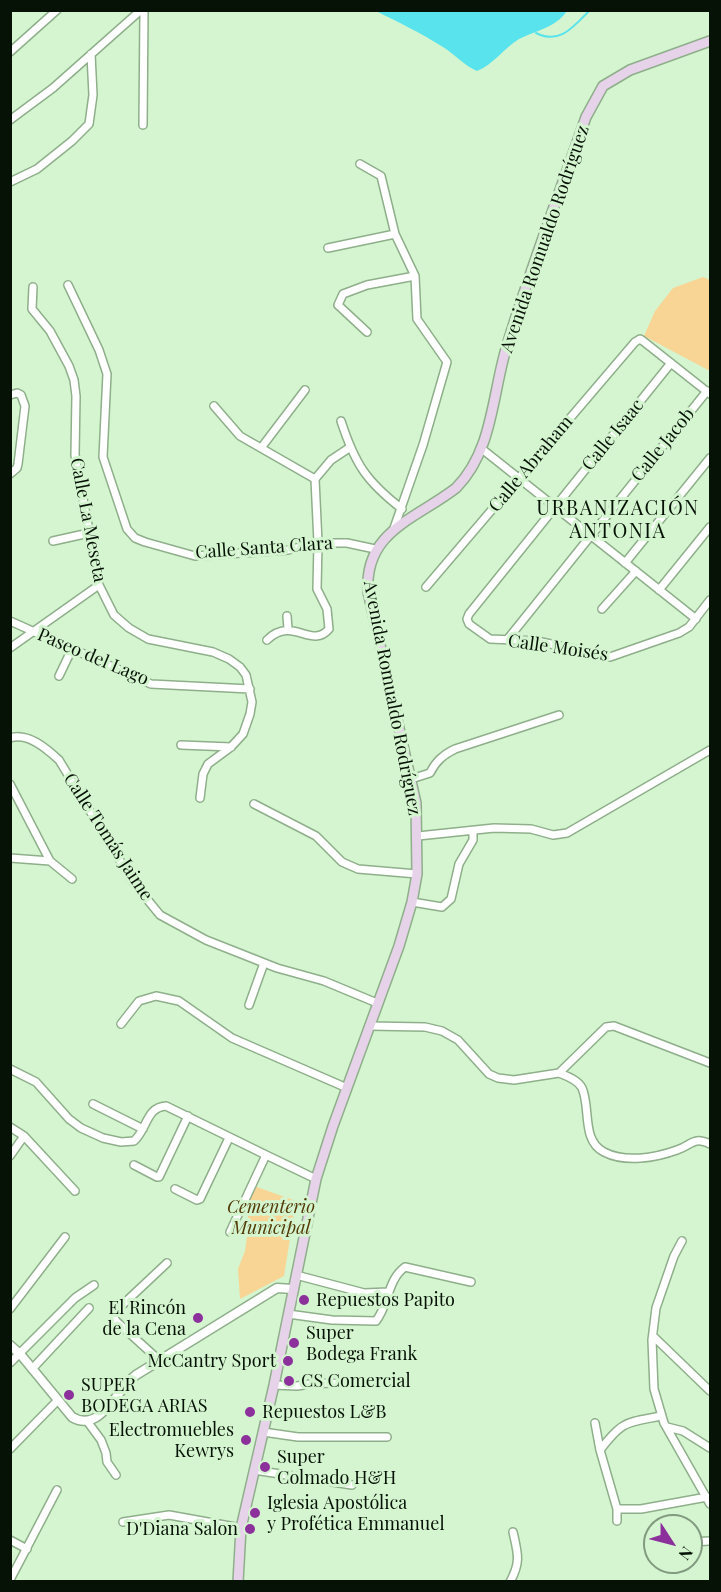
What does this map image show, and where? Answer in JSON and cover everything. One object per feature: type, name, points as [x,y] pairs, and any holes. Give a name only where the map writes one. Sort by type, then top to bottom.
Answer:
[{"type":"main road","name":"Avenida Romualdo Rodríguez","points":[[238,1581],[241,1528],[274,1384],[316,1179],[376,1004],[399,946],[412,902],[417,874],[416,803],[368,592],[367,575],[375,549],[393,531],[456,488],[465,479],[482,449],[507,344],[593,101],[603,86],[630,70],[711,40]]},
{"type":"street","points":[[10,52],[57,10]]},
{"type":"street","points":[[10,120],[53,88],[142,10]]},
{"type":"street","points":[[142,10],[142,125]]},
{"type":"street","points":[[10,182],[38,169],[89,124],[93,95],[90,54]]},
{"type":"street","points":[[360,164],[381,176],[395,234],[415,276],[417,319],[447,362],[423,445],[393,531]]},
{"type":"street","points":[[328,248],[395,234]]},
{"type":"street","points":[[366,332],[338,306],[343,294],[367,285],[415,276]]},
{"type":"street","name":"Calle Santa Clara","points":[[68,285],[99,350],[107,374],[103,457],[127,529],[135,538],[195,556],[288,549],[318,543],[346,543],[375,549]]},
{"type":"street","name":"Calle La Meseta","points":[[33,287],[32,309],[50,331],[74,380],[75,455],[99,585],[114,615],[129,628],[148,639],[213,652],[229,659],[246,675],[250,690]]},
{"type":"street","name":"Calle Abraham","points":[[426,587],[635,342],[643,340],[671,363]]},
{"type":"street","points":[[671,363],[709,392]]},
{"type":"street","name":"Calle Isaac","points":[[467,619],[671,363]]},
{"type":"street","points":[[261,448],[304,390]]},
{"type":"street","name":"Calle Jacob","points":[[507,640],[590,534],[709,392]]},
{"type":"street","points":[[10,395],[17,393],[21,395],[25,406],[18,464],[10,474]]},
{"type":"street","points":[[214,406],[240,436],[315,479]]},
{"type":"street","points":[[341,420],[350,448],[364,474],[381,493],[402,509]]},
{"type":"street","points":[[267,640],[272,635],[288,629],[313,637],[329,629],[327,609],[317,589],[318,543],[315,479],[331,460],[350,448]]},
{"type":"street","points":[[482,449],[696,619]]},
{"type":"street","points":[[625,562],[711,458]]},
{"type":"street","points":[[659,590],[711,527]]},
{"type":"street","points":[[53,541],[89,533]]},
{"type":"street","points":[[602,609],[636,571]]},
{"type":"street","points":[[10,648],[99,585]]},
{"type":"street","name":"Calle Moisés","points":[[467,619],[469,624],[490,639],[537,641],[610,657],[679,633],[696,619],[711,600]]},
{"type":"street","points":[[287,616],[288,629]]},
{"type":"street","name":"Paseo del Lago","points":[[10,621],[152,684],[250,690]]},
{"type":"street","points":[[59,676],[72,649]]},
{"type":"street","points":[[201,798],[203,774],[208,764],[231,747],[243,734],[252,702],[250,690]]},
{"type":"street","points":[[411,779],[430,772],[444,754],[455,749],[559,715]]},
{"type":"street","name":"Calle Tomás Jaime","points":[[10,738],[16,736],[42,744],[59,760],[133,882],[160,915],[206,940],[264,963],[324,981],[376,1004]]},
{"type":"street","points":[[181,745],[231,747]]},
{"type":"street","points":[[418,837],[512,829],[531,829],[553,835],[567,833],[711,750]]},
{"type":"street","points":[[10,784],[50,861],[72,879]]},
{"type":"street","points":[[254,804],[316,836],[342,862],[358,869],[417,874]]},
{"type":"street","points":[[412,902],[442,907],[451,899],[459,864],[473,840],[473,831]]},
{"type":"street","points":[[10,858],[50,861]]},
{"type":"street","points":[[249,1005],[264,963]]},
{"type":"street","points":[[122,1024],[139,1001],[156,996],[179,1001],[232,1038],[347,1088]]},
{"type":"street","points":[[369,1026],[425,1028],[442,1031],[458,1041],[489,1074],[498,1078],[514,1080],[559,1073],[575,1080],[582,1087],[591,1139],[602,1151],[614,1156],[639,1159],[678,1150],[698,1140],[711,1144]]},
{"type":"street","points":[[559,1073],[606,1028],[614,1026],[711,1063]]},
{"type":"street","points":[[10,1069],[36,1082],[69,1119],[81,1128],[104,1138],[129,1143],[143,1130],[155,1108],[162,1106],[188,1116],[316,1179]]},
{"type":"street","points":[[93,1104],[143,1130]]},
{"type":"street","points":[[134,1165],[159,1177],[188,1116]]},
{"type":"street","points":[[10,1127],[24,1136],[75,1191]]},
{"type":"street","points":[[10,1156],[24,1136]]},
{"type":"street","points":[[174,1189],[197,1200],[200,1199],[229,1138]]},
{"type":"street","points":[[230,1232],[266,1155]]},
{"type":"street","points":[[10,1309],[65,1237]]},
{"type":"street","points":[[617,1509],[641,1509],[709,1501],[661,1416],[654,1389],[652,1336],[656,1308],[674,1256],[682,1241]]},
{"type":"street","points":[[160,1361],[114,1317],[117,1310],[167,1263]]},
{"type":"street","points":[[288,1314],[332,1320],[376,1321],[381,1315],[388,1292],[399,1271],[405,1267],[471,1281]]},
{"type":"street","points":[[296,1275],[364,1293],[388,1292]]},
{"type":"street","points":[[10,1363],[21,1355],[68,1305],[94,1285]]},
{"type":"street","points":[[10,1345],[72,1416],[78,1420],[87,1421],[96,1419],[130,1380],[277,1288],[293,1288]]},
{"type":"street","points":[[32,1369],[89,1308]]},
{"type":"street","points":[[652,1336],[711,1391]]},
{"type":"street","points":[[274,1384],[297,1386],[317,1383],[366,1384]]},
{"type":"street","points":[[10,1449],[58,1400]]},
{"type":"street","points":[[600,1450],[615,1431],[624,1424],[661,1416]]},
{"type":"street","points":[[87,1421],[101,1440],[107,1462],[116,1474]]},
{"type":"street","points":[[595,1423],[600,1450],[617,1509],[616,1521]]},
{"type":"street","points":[[667,1427],[683,1431],[711,1448]]},
{"type":"street","points":[[263,1432],[298,1437],[387,1437]]},
{"type":"street","points":[[254,1470],[352,1485]]},
{"type":"street","points":[[10,1580],[57,1490]]},
{"type":"street","points":[[123,1522],[169,1515],[241,1528]]},
{"type":"street","points":[[510,1581],[518,1569],[519,1559],[513,1532]]},
{"type":"street","points":[[10,1540],[27,1549]]},
{"type":"green space","points":[[703,277],[710,280],[710,371],[644,336],[655,311],[673,288]]},
{"type":"green space","name":"Cementerio Municipal","points":[[254,1186],[296,1201],[284,1276],[240,1299],[238,1269],[245,1251],[248,1206]]},
{"type":"water","points":[[376,11],[567,11],[551,25],[519,39],[488,65],[477,71],[435,42]]},
{"type":"waterway","points":[[536,33],[552,37],[559,35],[572,28],[590,10]]},
{"type":"place","name":"Repuestos Papito","points":[[304,1300]]},
{"type":"place","name":"El Rincón de la Cena","points":[[198,1318]]},
{"type":"place","name":"Super Bodega Frank","points":[[294,1343]]},
{"type":"place","name":"McCantry Sport","points":[[288,1361]]},
{"type":"place","name":"CS Comercial","points":[[289,1381]]},
{"type":"place","name":"SUPER BODEGA ARIAS","points":[[69,1395]]},
{"type":"place","name":"Repuestos L&B","points":[[250,1412]]},
{"type":"place","name":"Electromuebles Kewrys","points":[[246,1440]]},
{"type":"place","name":"Super Colmado H&H","points":[[265,1467]]},
{"type":"place","name":"Iglesia Apostólica y Profética Emmanuel","points":[[255,1513]]},
{"type":"place","name":"D'Diana Salon","points":[[250,1529]]},
{"type":"district","name":"URBANIZACIÓN ANTONIA","points":[[618,520]]}]
